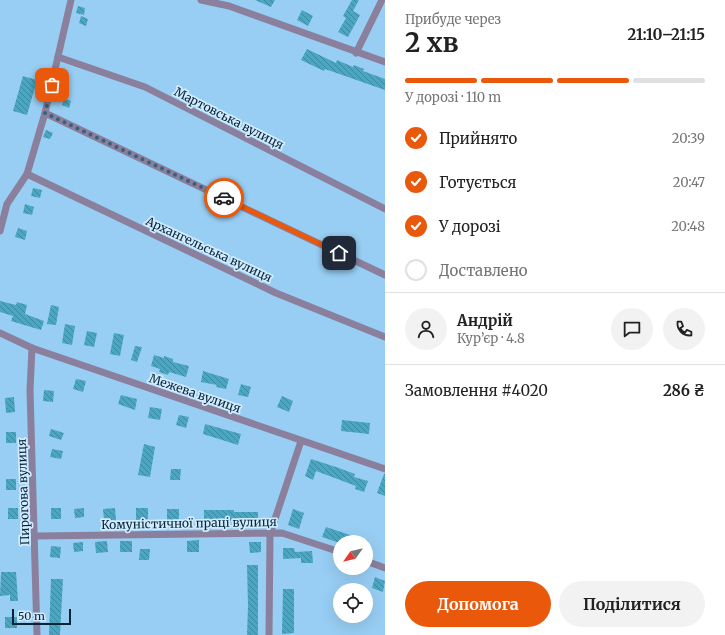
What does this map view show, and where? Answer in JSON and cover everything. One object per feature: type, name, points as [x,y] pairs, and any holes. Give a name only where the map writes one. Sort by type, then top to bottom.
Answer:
[{"type":"street","points":[[0,230],[7,204],[27,174],[45,113],[71,0]]},
{"type":"street","points":[[201,0],[229,6],[356,53],[385,62]]},
{"type":"street","points":[[356,53],[382,0]]},
{"type":"street","name":"Мартовська вулиця","points":[[58,57],[145,87],[385,209]]},
{"type":"street","points":[[45,113],[385,275]]},
{"type":"street","name":"Архангельська вулиця","points":[[27,174],[276,293],[385,337]]},
{"type":"street","name":"Межева вулиця","points":[[0,332],[32,348],[301,441],[385,468]]},
{"type":"street","name":"Пирогова вулиця","points":[[32,348],[30,390],[36,536],[37,635]]},
{"type":"street","points":[[269,635],[270,534],[301,441]]},
{"type":"street","name":"Комуністичної праці вулиця","points":[[36,536],[282,533],[333,550]]},
{"type":"street","points":[[373,564],[385,568]]},
{"type":"building","points":[[255,0],[275,0],[271,7]]},
{"type":"building","points":[[352,0],[359,0],[353,11],[360,15],[348,37],[338,32],[346,18],[343,16]]},
{"type":"building","points":[[78,6],[85,8],[84,15],[76,13]]},
{"type":"building","points":[[302,10],[313,16],[308,26],[297,20]]},
{"type":"building","points":[[81,16],[88,19],[86,26],[79,23]]},
{"type":"building","points":[[307,49],[336,63],[337,60],[353,67],[354,65],[364,69],[363,71],[385,79],[385,90],[325,69],[324,71],[301,60]]},
{"type":"building","points":[[23,76],[37,80],[27,115],[13,111]]},
{"type":"building","points":[[64,98],[71,101],[69,108],[62,105]]},
{"type":"building","points":[[46,130],[53,133],[50,139],[43,137]]},
{"type":"building","points":[[33,188],[42,190],[40,198],[31,196]]},
{"type":"building","points":[[25,204],[34,207],[32,215],[23,213]]},
{"type":"building","points":[[18,228],[27,231],[25,240],[15,237]]},
{"type":"building","points":[[0,301],[16,305],[17,302],[27,305],[25,314],[44,321],[41,330],[11,321],[13,316],[0,312]]},
{"type":"building","points":[[51,305],[59,307],[56,325],[47,324]]},
{"type":"building","points":[[65,324],[75,326],[72,345],[62,343]]},
{"type":"building","points":[[87,331],[97,333],[94,347],[84,345]]},
{"type":"building","points":[[114,333],[124,335],[120,356],[110,354]]},
{"type":"building","points":[[135,346],[142,347],[137,362],[131,360]]},
{"type":"building","points":[[154,355],[164,358],[164,356],[173,359],[173,362],[189,366],[186,377],[169,372],[168,375],[159,372],[160,369],[151,366]]},
{"type":"building","points":[[203,371],[229,379],[226,389],[216,387],[217,385],[201,382]]},
{"type":"building","points":[[76,379],[86,381],[83,392],[73,389]]},
{"type":"building","points":[[241,384],[251,387],[248,397],[238,395]]},
{"type":"building","points":[[44,390],[54,391],[53,402],[43,401]]},
{"type":"building","points":[[121,395],[137,399],[135,410],[118,404]]},
{"type":"building","points":[[282,396],[293,401],[289,412],[277,407]]},
{"type":"building","points":[[14,397],[15,412],[6,413],[5,398]]},
{"type":"building","points":[[150,407],[162,409],[160,420],[148,418]]},
{"type":"building","points":[[179,415],[189,417],[186,428],[176,425]]},
{"type":"building","points":[[342,420],[370,423],[369,434],[341,431]]},
{"type":"building","points":[[205,424],[241,434],[238,445],[203,434]]},
{"type":"building","points":[[51,429],[64,433],[61,440],[49,436]]},
{"type":"building","points":[[6,432],[16,432],[16,443],[6,443]]},
{"type":"building","points":[[144,444],[155,447],[150,477],[138,475]]},
{"type":"building","points":[[52,449],[63,451],[61,459],[50,457]]},
{"type":"building","points":[[311,459],[355,474],[354,477],[368,481],[364,492],[355,489],[356,486],[316,471],[313,480],[305,476]]},
{"type":"building","points":[[171,469],[181,469],[180,480],[170,480]]},
{"type":"building","points":[[385,474],[385,496],[377,493]]},
{"type":"building","points":[[6,479],[16,479],[16,490],[6,490]]},
{"type":"building","points":[[8,508],[18,508],[18,519],[8,519]]},
{"type":"building","points":[[51,508],[61,508],[61,519],[51,519]]},
{"type":"building","points":[[84,508],[84,517],[75,518],[74,509]]},
{"type":"building","points":[[115,508],[116,520],[104,520],[103,509]]},
{"type":"building","points":[[136,508],[148,508],[148,519],[136,520]]},
{"type":"building","points":[[167,509],[179,509],[179,520],[167,520]]},
{"type":"building","points":[[293,509],[304,513],[299,529],[288,525]]},
{"type":"building","points":[[204,510],[258,512],[258,523],[246,523],[246,521],[204,521]]},
{"type":"building","points":[[326,527],[350,535],[333,535],[333,541],[322,537]]},
{"type":"building","points":[[199,540],[199,552],[187,552],[187,541]]},
{"type":"building","points":[[107,541],[108,552],[96,553],[95,542]]},
{"type":"building","points":[[120,541],[132,541],[132,552],[120,552]]},
{"type":"building","points":[[83,542],[83,551],[74,552],[73,543]]},
{"type":"building","points":[[249,542],[261,542],[261,552],[250,553]]},
{"type":"building","points":[[51,546],[61,547],[60,558],[50,557]]},
{"type":"building","points":[[283,548],[294,548],[295,552],[312,551],[313,563],[301,563],[301,558],[283,559]]},
{"type":"building","points":[[140,549],[150,549],[149,560],[139,560]]},
{"type":"building","points":[[247,565],[258,565],[258,635],[247,635]]},
{"type":"building","points":[[1,572],[16,572],[18,601],[10,601],[10,595],[0,596]]},
{"type":"building","points":[[375,577],[385,581],[383,592],[373,588]]},
{"type":"building","points":[[51,579],[63,579],[60,635],[49,635]]},
{"type":"building","points":[[283,589],[294,589],[294,633],[282,634]]},
{"type":"building","points":[[5,617],[17,617],[17,628],[5,628]]},
{"type":"way so far","points":[[52,85],[45,113],[224,198]]},
{"type":"route","points":[[224,198],[339,253]]}]
